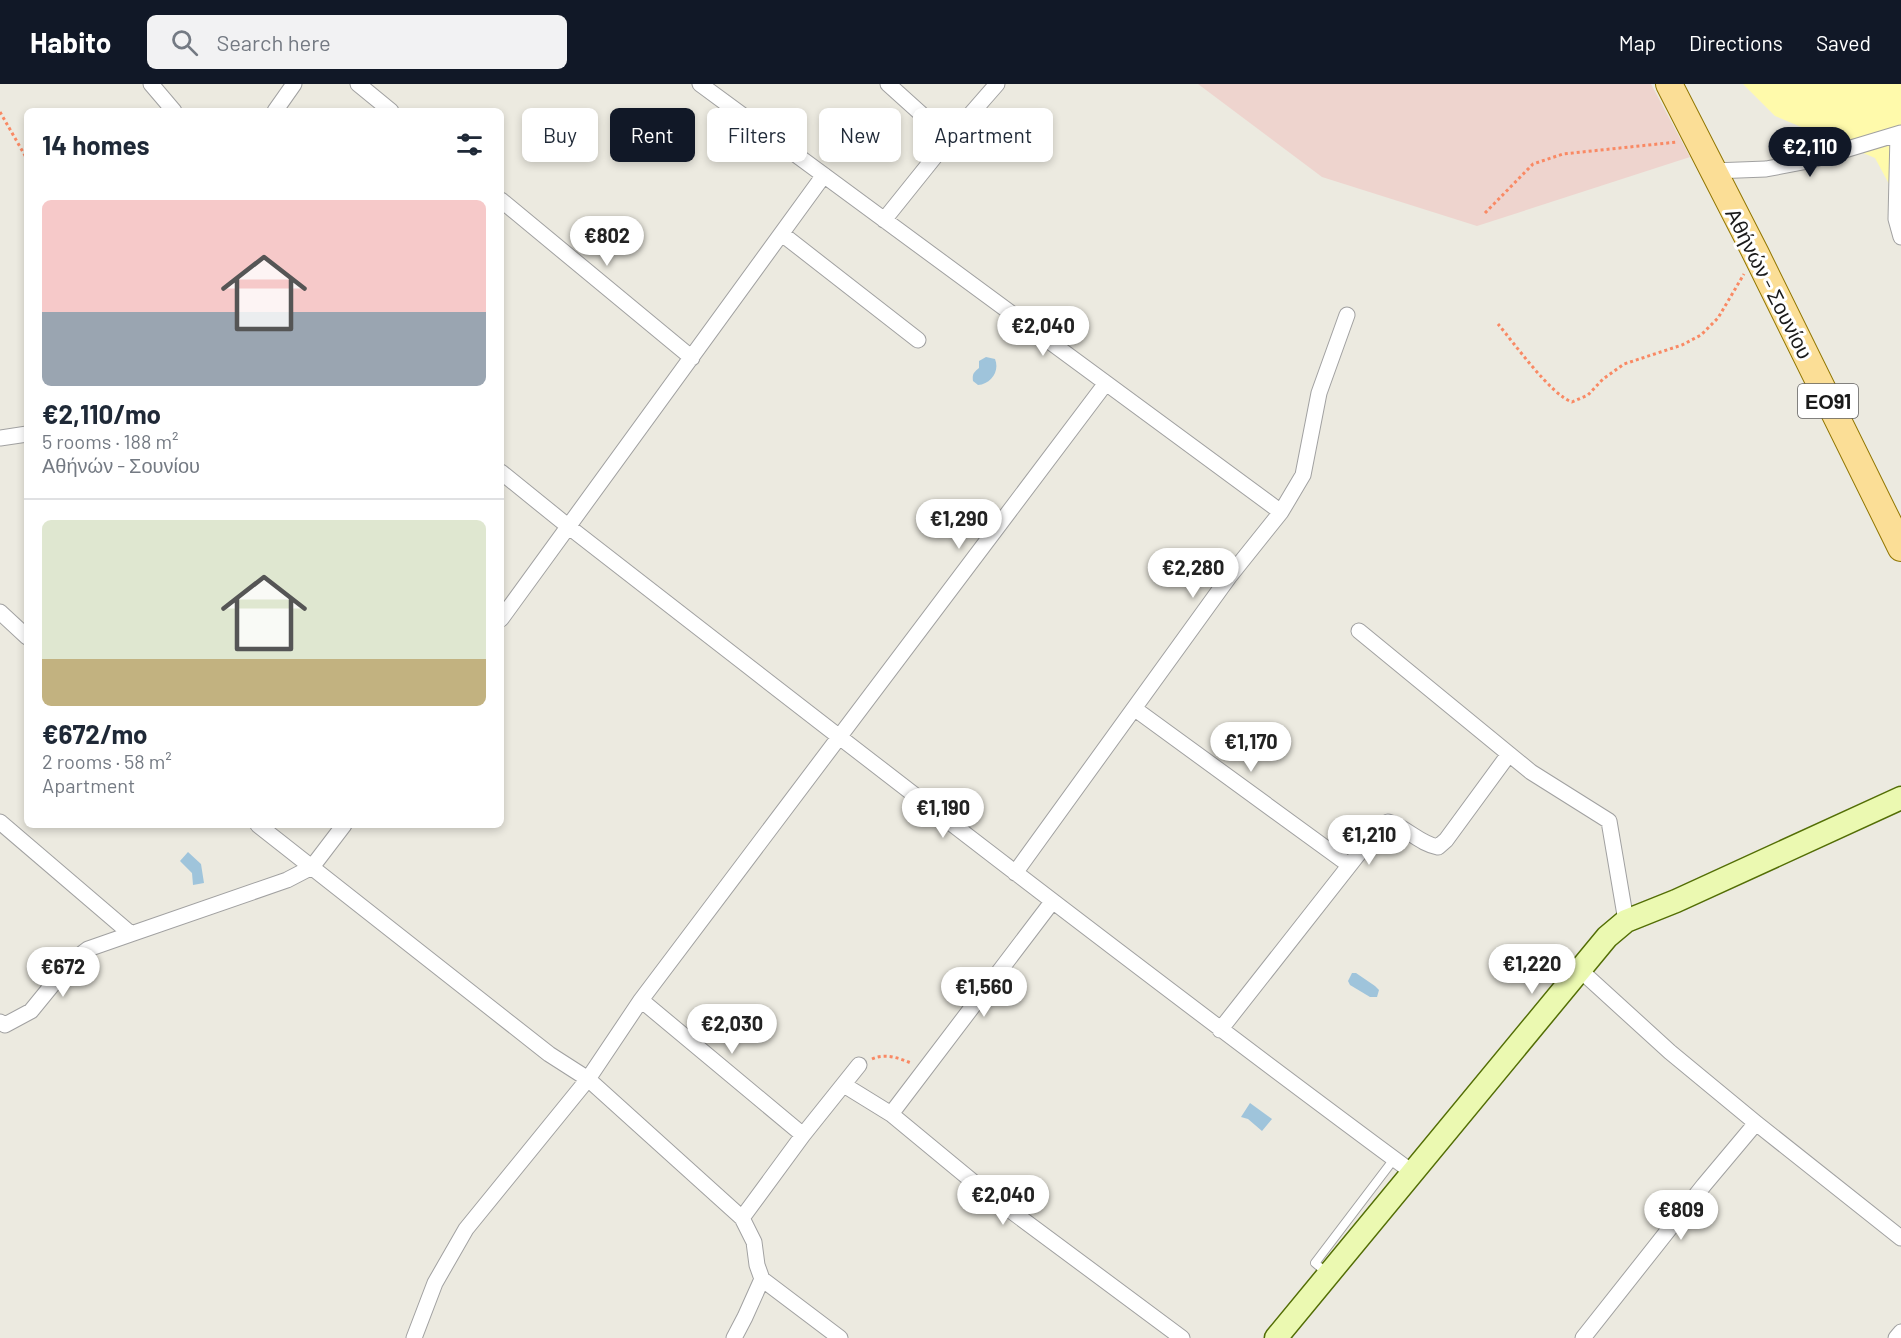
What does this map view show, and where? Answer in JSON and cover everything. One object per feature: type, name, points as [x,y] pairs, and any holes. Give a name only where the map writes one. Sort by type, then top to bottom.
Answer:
[{"type":"main road","name":"Αθήνών - Σουνίου","points":[[1669,84],[1901,548]]},
{"type":"street","points":[[151,84],[171,108]]},
{"type":"street","points":[[277,108],[294,84]]},
{"type":"street","points":[[358,84],[387,108]]},
{"type":"street","points":[[700,84],[1281,512]]},
{"type":"street","points":[[888,84],[915,108]]},
{"type":"street","points":[[976,108],[997,84]]},
{"type":"street","points":[[1713,171],[1766,169],[1808,161],[1900,133],[1896,219],[1901,237]]},
{"type":"street","points":[[884,220],[931,162]]},
{"type":"street","points":[[504,615],[824,175]]},
{"type":"street","points":[[504,202],[692,358]]},
{"type":"street","points":[[782,234],[918,340]]},
{"type":"street","points":[[1015,873],[1229,577],[1281,512],[1303,475],[1319,393],[1347,315]]},
{"type":"street","points":[[414,1338],[435,1283],[466,1229],[588,1079],[641,1000],[1106,383]]},
{"type":"street","points":[[0,438],[24,434]]},
{"type":"street","points":[[504,474],[568,527],[1052,902],[1403,1165]]},
{"type":"street","points":[[0,612],[24,634]]},
{"type":"street","points":[[1359,631],[1531,772],[1610,821],[1626,921]]},
{"type":"street","points":[[1135,709],[1349,865]]},
{"type":"street","points":[[1220,1030],[1378,829],[1388,822],[1400,825],[1430,846],[1438,847],[1446,840],[1509,754]]},
{"type":"street","points":[[1276,1338],[1330,1274],[1403,1165],[1607,937],[1626,921],[1676,902],[1901,798]]},
{"type":"street","points":[[0,822],[131,934]]},
{"type":"street","points":[[262,828],[549,1054],[588,1079],[742,1218],[754,1242],[757,1265],[762,1279],[840,1338]]},
{"type":"street","points":[[2,1024],[31,1011],[71,962],[88,950],[287,880],[312,867],[342,828]]},
{"type":"street","points":[[891,1114],[1052,902]]},
{"type":"street","points":[[1580,969],[1670,1052],[1901,1238]]},
{"type":"street","points":[[641,1000],[803,1135]]},
{"type":"street","points":[[742,1218],[803,1135],[859,1065]]},
{"type":"street","points":[[844,1085],[891,1114],[983,1190],[1182,1338]]},
{"type":"street","points":[[1582,1338],[1756,1123]]},
{"type":"street","points":[[734,1338],[762,1279]]},
{"type":"street","points":[[1896,1338],[1901,1332]]},
{"type":"path","points":[[0,112],[24,154]]},
{"type":"path","points":[[1485,213],[1533,164],[1563,154],[1697,140]]},
{"type":"path","points":[[1498,324],[1541,376],[1565,400],[1572,402],[1588,395],[1603,379],[1624,364],[1682,345],[1701,335],[1718,318],[1756,254]]},
{"type":"path","points":[[859,1065],[878,1056],[897,1058],[925,1069]]},
{"type":"shaded area","points":[[1198,84],[1651,84],[1690,157],[1477,226],[1322,177]]},
{"type":"sand","points":[[1743,84],[1901,84],[1901,206],[1875,158],[1775,116]]},
{"type":"water","points":[[986,357],[995,359],[995,372],[987,382],[978,385],[973,381],[973,375],[979,368],[979,361]]},
{"type":"water","points":[[188,852],[201,864],[204,883],[193,885],[192,873],[180,861]]},
{"type":"water","points":[[1352,973],[1356,973],[1375,986],[1379,990],[1377,997],[1370,997],[1350,985],[1348,981]]},
{"type":"water","points":[[1250,1103],[1272,1119],[1262,1131],[1248,1119],[1241,1117]]}]
